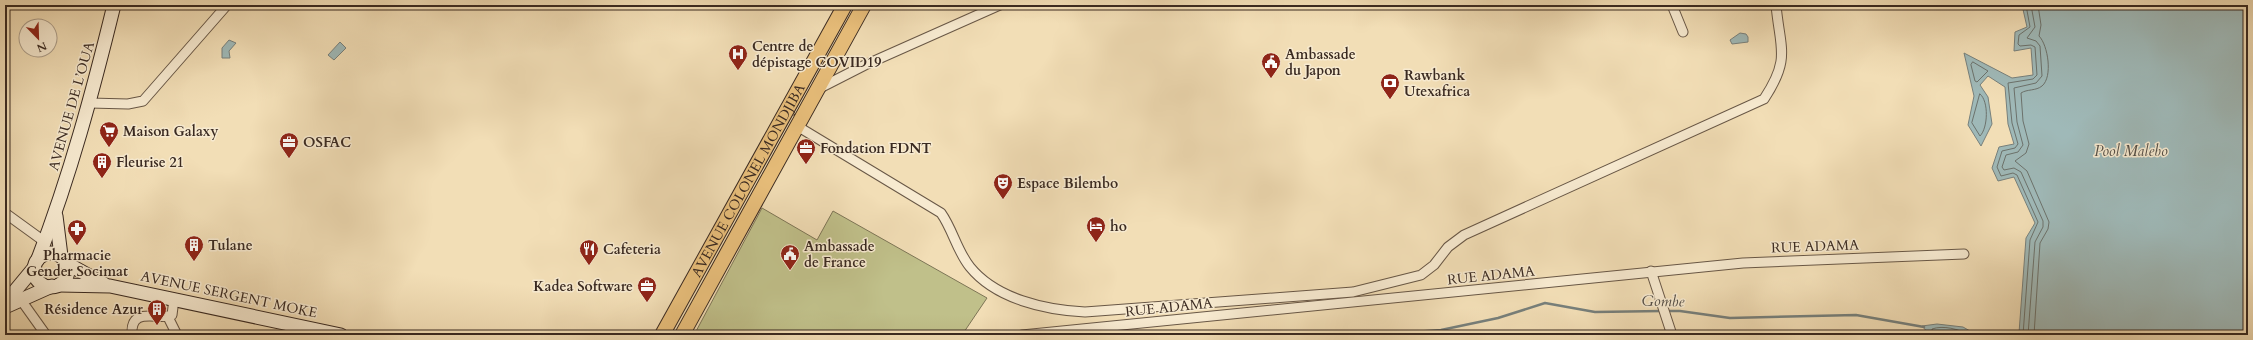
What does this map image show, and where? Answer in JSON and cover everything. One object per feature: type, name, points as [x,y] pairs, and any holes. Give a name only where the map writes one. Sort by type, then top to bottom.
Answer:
[{"type":"main road","name":"AVENUE DE L’OUA","points":[[5,303],[36,263],[56,214],[90,102],[114,5]]},
{"type":"main road","name":"AVENUE COLONEL MONDJIBA","points":[[662,335],[804,82],[845,5]]},
{"type":"main road","name":"AVENUE COLONEL MONDJIBA","points":[[682,335],[765,181],[864,5]]},
{"type":"main road","points":[[804,82],[817,90]]},
{"type":"main road","points":[[666,335],[752,173]]},
{"type":"main road","points":[[678,335],[765,181]]},
{"type":"main road","name":"AVENUE DE L’OUA","points":[[56,214],[64,260]]},
{"type":"main road","points":[[53,253],[64,260],[67,275],[56,286],[43,285],[37,281],[36,263],[45,254],[53,253]]},
{"type":"main road","name":"AVENUE SERGENT MOKE","points":[[64,260],[110,286]]},
{"type":"main road","name":"AVENUE SERGENT MOKE","points":[[5,307],[56,286],[110,286],[341,335]]},
{"type":"street","points":[[90,102],[128,104],[143,101],[227,5]]},
{"type":"street","points":[[817,90],[865,65],[1000,5]]},
{"type":"street","points":[[1672,5],[1683,32]]},
{"type":"street","points":[[797,126],[941,213],[950,225],[970,266],[982,280],[996,290],[1055,310],[1084,312],[1353,292],[1421,275],[1434,265],[1448,247],[1464,235],[1764,99],[1781,70],[1782,47],[1776,5]]},
{"type":"street","points":[[5,213],[45,242]]},
{"type":"street","name":"RUE ADAMA","points":[[1022,335],[1743,263],[1964,254]]},
{"type":"street","points":[[1651,271],[1672,333]]},
{"type":"street","points":[[132,335],[132,325],[136,320],[149,314],[168,317],[172,315],[174,299]]},
{"type":"street","points":[[21,300],[46,335]]},
{"type":"street","points":[[168,317],[177,335]]},
{"type":"green space","points":[[762,208],[817,240],[833,211],[987,298],[962,335],[694,335]]},
{"type":"water","name":"Pool Malebo","points":[[2022,5],[2248,5],[2248,335],[2004,335],[2019,333],[2026,238],[2035,223],[2014,177],[1998,181],[1992,168],[1999,147],[2014,144],[2008,124],[2005,87],[1988,76],[1980,85],[1988,97],[1992,124],[1981,146],[1968,125],[1974,96],[1964,53],[2012,78],[2033,75],[2031,48],[2014,51],[2015,32],[2027,27]]},
{"type":"water","points":[[1740,33],[1746,34],[1748,37],[1748,42],[1732,44],[1730,40]]},
{"type":"water","points":[[229,40],[236,43],[229,51],[230,58],[222,58],[222,48]]},
{"type":"water","points":[[340,42],[346,48],[334,60],[328,55]]},
{"type":"water","points":[[1937,324],[1963,327],[1977,335],[1930,335],[1922,326]]},
{"type":"waterway","name":"Gombe","points":[[1373,335],[1441,330],[1498,318],[1545,303],[1595,312],[1662,311]]},
{"type":"waterway","name":"Gombe","points":[[1667,311],[1680,311],[1730,318],[1856,315],[1924,327]]},
{"type":"place","name":"Centre de dépistage COVID19","points":[[738,71]]},
{"type":"place","name":"Ambassade du Japon","points":[[1271,79]]},
{"type":"place","name":"Rawbank Utexafrica","points":[[1390,100]]},
{"type":"place","name":"Maison Galaxy","points":[[109,148]]},
{"type":"place","name":"OSFAC","points":[[289,159]]},
{"type":"place","name":"Fondation FDNT","points":[[806,165]]},
{"type":"place","name":"Fleurise 21","points":[[102,179]]},
{"type":"place","name":"Espace Bilembo","points":[[1003,200]]},
{"type":"place","name":"ho","points":[[1096,243]]},
{"type":"place","name":"Pharmacie Gender Socimat","points":[[77,246]]},
{"type":"place","name":"Tulane","points":[[194,262]]},
{"type":"place","name":"Cafeteria","points":[[589,266]]},
{"type":"place","name":"Ambassade de France","points":[[790,271]]},
{"type":"place","name":"Kadea Software","points":[[647,303]]},
{"type":"place","name":"Résidence Azur","points":[[157,326]]}]
